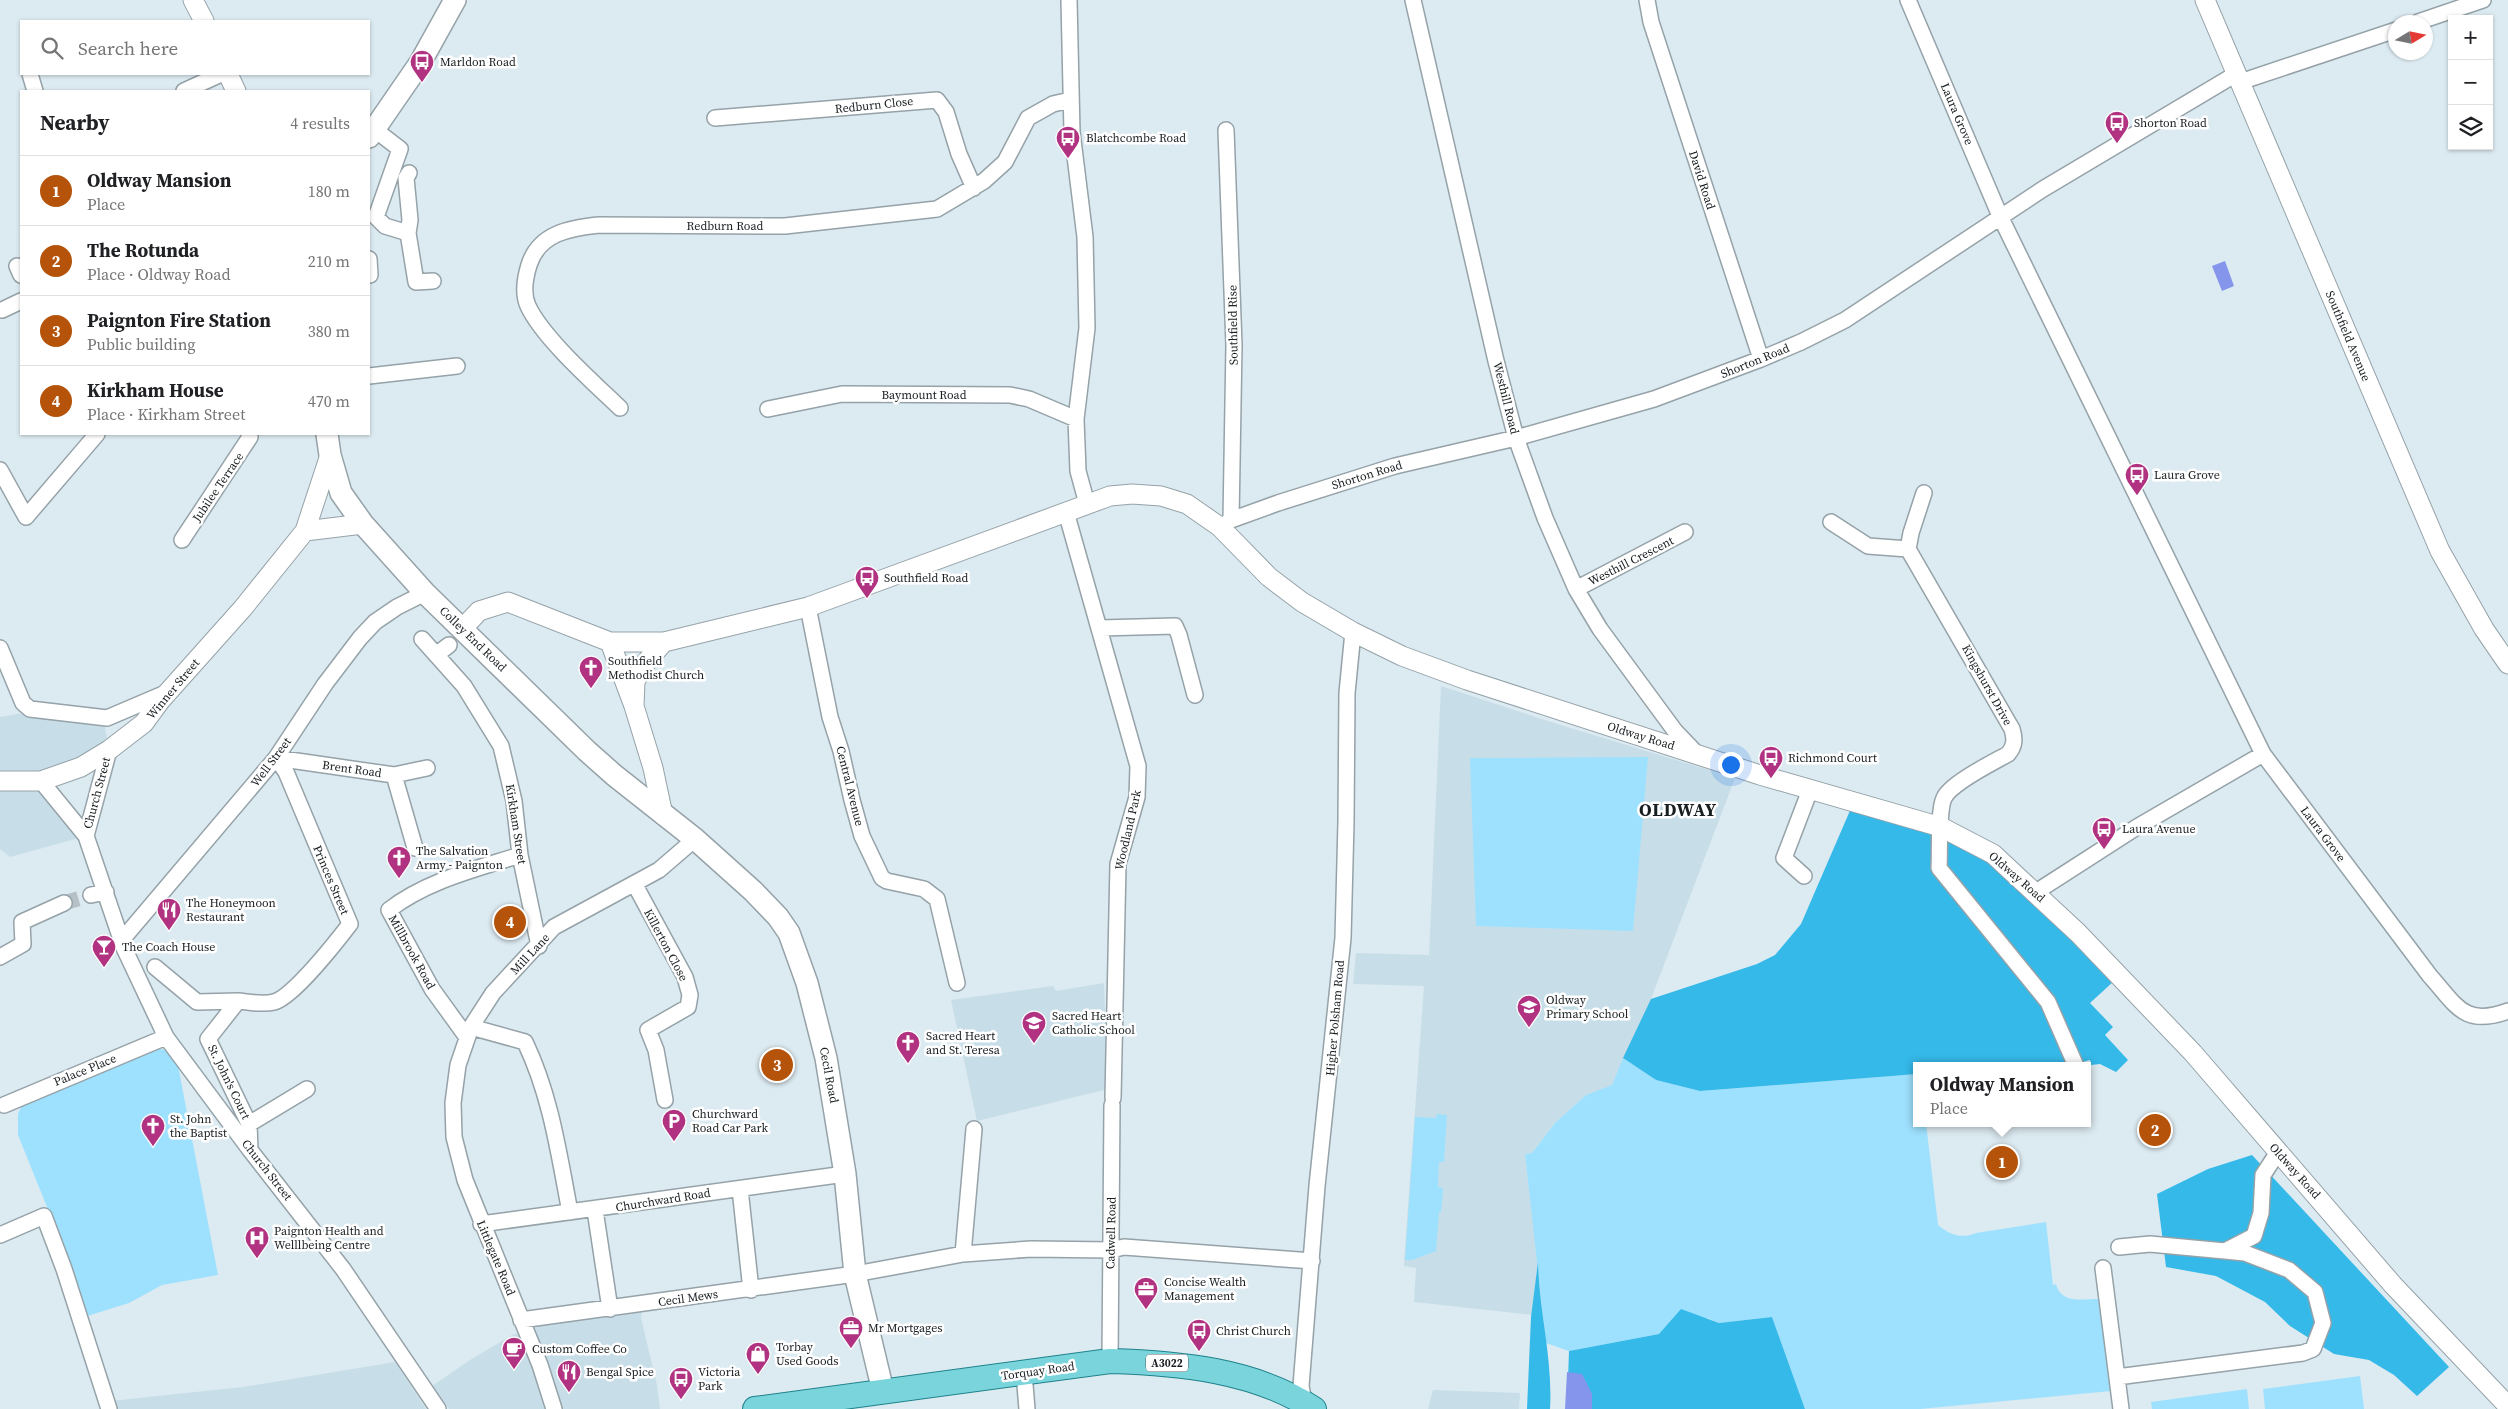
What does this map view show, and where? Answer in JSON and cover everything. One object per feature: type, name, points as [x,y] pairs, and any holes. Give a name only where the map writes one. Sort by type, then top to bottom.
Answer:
[{"type":"main road","points":[[371,133],[420,63],[455,0]]},
{"type":"main road","name":"Colley End Road","points":[[327,435],[330,455],[340,493],[363,524],[425,593],[576,740],[614,775],[663,815]]},
{"type":"main road","name":"Cecil Road","points":[[663,815],[695,839],[766,903],[789,933],[807,983],[826,1058],[845,1174],[855,1274],[883,1391]]},
{"type":"main road","name":"Torquay Road","points":[[755,1409],[883,1391],[1025,1380],[1110,1361],[1169,1363],[1197,1367],[1256,1382],[1308,1407]]},
{"type":"street","points":[[193,0],[203,20]]},
{"type":"street","points":[[1069,0],[1070,100],[1085,237],[1087,319],[1076,419],[1078,470],[1087,504]]},
{"type":"street","name":"Westhill Road","points":[[1413,0],[1516,438],[1545,518],[1576,589],[1600,629],[1676,732],[1697,754]]},
{"type":"street","name":"David Road","points":[[1647,0],[1650,22],[1761,359]]},
{"type":"street","name":"Laura Grove","points":[[1908,0],[2000,216],[2263,754],[2430,976],[2459,1009],[2469,1016],[2481,1018],[2508,1010]]},
{"type":"street","name":"Southfield Avenue","points":[[2205,0],[2440,551],[2484,629],[2508,664]]},
{"type":"street","points":[[2433,17],[2483,0]]},
{"type":"street","name":"Shorton Road","points":[[1226,524],[1396,466],[1516,438],[1654,399],[1761,359],[1845,320],[2000,216],[2117,144],[2238,78],[2388,32]]},
{"type":"street","points":[[30,75],[35,90]]},
{"type":"street","points":[[186,90],[219,75]]},
{"type":"street","points":[[228,75],[236,90]]},
{"type":"street","name":"Redburn Close","points":[[715,118],[936,100],[946,112],[958,154],[974,188]]},
{"type":"street","name":"Redburn Road","points":[[620,408],[579,369],[540,325],[528,305],[524,282],[532,256],[544,240],[572,228],[599,225],[785,226],[937,209],[974,188],[1005,162],[1028,118],[1053,104],[1070,100]]},
{"type":"street","name":"Southfield Rise","points":[[1226,130],[1234,345],[1226,524]]},
{"type":"street","points":[[371,133],[389,138],[400,148],[373,223],[408,233]]},
{"type":"street","points":[[409,173],[406,178],[410,220],[408,233],[416,282],[432,281]]},
{"type":"street","points":[[2,310],[20,301]]},
{"type":"street","points":[[370,376],[458,366]]},
{"type":"street","name":"Baymount Road","points":[[768,409],[842,394],[1010,395],[1029,399],[1076,419]]},
{"type":"street","points":[[0,470],[26,516],[96,435]]},
{"type":"street","name":"Jubilee Terrace","points":[[182,540],[246,445],[249,435]]},
{"type":"street","name":"Winner Street","points":[[0,781],[41,781],[81,767],[109,750],[144,723],[168,692],[243,608],[305,531],[330,455]]},
{"type":"street","points":[[1831,522],[1868,546],[1908,549],[1911,533],[1924,493]]},
{"type":"street","points":[[463,628],[479,611],[508,602],[610,642],[664,642],[808,607],[966,551],[1110,496],[1132,494],[1162,496],[1188,504],[1226,524]]},
{"type":"street","name":"Woodland Park","points":[[1066,512],[1135,752],[1138,781],[1137,797],[1118,864],[1113,1102]]},
{"type":"street","points":[[305,531],[363,524]]},
{"type":"street","name":"Oldway Road","points":[[1226,524],[1269,577],[1302,602],[1353,632],[1402,656],[1467,680],[1810,790],[1941,827],[1994,854],[2036,892],[2193,1053],[2394,1285],[2508,1406]]},
{"type":"street","name":"Westhill Crescent","points":[[1576,589],[1685,532]]},
{"type":"street","name":"Kingshurst Drive","points":[[1908,549],[2008,718],[2015,738],[2014,748],[2008,754],[1952,788],[1944,796],[1941,807],[1941,827]]},
{"type":"street","name":"Well Street","points":[[121,942],[276,758],[360,638],[375,622],[397,607],[425,593]]},
{"type":"street","name":"Central Avenue","points":[[808,607],[830,717],[841,751],[862,836],[882,878],[887,881],[924,889],[937,899],[957,983]]},
{"type":"street","points":[[1100,628],[1175,626],[1180,635],[1195,695]]},
{"type":"street","name":"Higher Polsham Road","points":[[1308,1407],[1301,1386],[1343,938],[1347,693],[1353,632]]},
{"type":"street","name":"Kirkham Street","points":[[422,639],[464,686],[501,746],[514,801],[520,855],[539,946]]},
{"type":"street","points":[[610,642],[634,706],[653,768],[663,815]]},
{"type":"street","points":[[634,706],[635,681],[648,661],[664,642]]},
{"type":"street","points":[[436,655],[449,646]]},
{"type":"street","points":[[0,648],[23,703],[30,709],[106,718],[168,692]]},
{"type":"street","name":"Church Street","points":[[109,750],[86,836],[98,894],[166,1037],[250,1150],[343,1269],[438,1409]]},
{"type":"street","points":[[2036,892],[2137,827],[2263,754]]},
{"type":"street","name":"Brent Road","points":[[276,758],[394,775],[427,768]]},
{"type":"street","name":"Princes Street","points":[[238,1002],[274,1002],[289,992],[330,950],[350,924],[286,772],[276,758]]},
{"type":"street","points":[[394,775],[415,848]]},
{"type":"street","name":"Church Street","points":[[41,781],[86,836]]},
{"type":"street","points":[[1804,876],[1784,858],[1810,790]]},
{"type":"street","points":[[1941,827],[1939,868],[2048,1002],[2074,1062]]},
{"type":"street","name":"Mill Lane","points":[[453,1103],[458,1065],[469,1031],[493,993],[539,946],[554,927],[635,885],[665,865],[695,839]]},
{"type":"street","name":"Millbrook Road","points":[[469,1031],[432,989],[389,910],[401,900],[460,874],[520,855]]},
{"type":"street","name":"Killerton Close","points":[[635,885],[685,977],[690,995],[688,1006],[648,1030],[656,1050],[665,1100]]},
{"type":"street","points":[[0,957],[23,944],[22,922],[64,903]]},
{"type":"street","points":[[155,967],[196,1002],[238,1002]]},
{"type":"street","name":"St. John's Court","points":[[238,1002],[208,1039],[249,1124],[250,1150]]},
{"type":"street","points":[[469,1031],[525,1042],[536,1065],[552,1119],[570,1212]]},
{"type":"street","name":"Palace Place","points":[[4,1105],[166,1037]]},
{"type":"street","points":[[249,1124],[307,1089]]},
{"type":"street","name":"Cadwell Road","points":[[1110,1361],[1113,1102]]},
{"type":"street","name":"Littlegate Road","points":[[453,1103],[454,1137],[464,1180],[540,1365],[554,1409]]},
{"type":"street","points":[[963,1254],[974,1130]]},
{"type":"street","points":[[2225,1251],[2254,1236],[2260,1213],[2263,1175],[2278,1152]]},
{"type":"street","name":"Churchward Road","points":[[481,1224],[595,1210],[845,1174]]},
{"type":"street","points":[[740,1189],[751,1290]]},
{"type":"street","points":[[595,1210],[610,1309]]},
{"type":"street","points":[[0,1235],[44,1216],[64,1270],[109,1409]]},
{"type":"street","points":[[2117,1377],[2303,1353],[2313,1349],[2322,1323],[2315,1292],[2289,1270],[2245,1254],[2225,1251],[2150,1244],[2119,1248]]},
{"type":"street","name":"Cecil Mews","points":[[521,1320],[751,1290],[855,1274],[963,1254],[1031,1249],[1111,1250],[1124,1247],[1312,1261]]},
{"type":"street","points":[[2103,1268],[2121,1409]]},
{"type":"street","points":[[1025,1380],[1027,1409]]},
{"type":"shaded area","points":[[2225,261],[2234,286],[2222,291],[2212,266]]},
{"type":"shaded area","name":"Oldway Primary School","points":[[1441,686],[1551,722],[1735,778],[1651,999],[1613,1085],[1586,1095],[1555,1123],[1532,1153],[1525,1154],[1538,1262],[1532,1315],[1414,1302],[1416,1268],[1404,1266],[1404,1262],[1424,986],[1353,984],[1356,953],[1429,955]]},
{"type":"shaded area","points":[[28,712],[104,722],[109,750],[41,782],[86,836],[10,857],[0,849],[0,717]]},
{"type":"shaded area","points":[[1648,757],[1633,931],[1476,926],[1470,758]]},
{"type":"shaded area","points":[[1852,806],[1895,819],[1992,857],[2114,981],[2090,1003],[2113,1027],[2105,1035],[2128,1060],[2116,1072],[2100,1064],[2091,1065],[2090,1060],[2082,1062],[1913,1062],[1913,1074],[1700,1091],[1656,1080],[1623,1058],[1651,999],[1757,964],[1775,955],[1801,924]]},
{"type":"shaded area","name":"Sacred Heart Catholic School","points":[[1104,983],[1108,1089],[977,1121],[951,1000],[1053,986],[1056,991]]},
{"type":"shaded area","points":[[158,1049],[170,1050],[176,1055],[218,1275],[162,1285],[129,1303],[84,1317],[49,1212],[18,1135],[18,1114],[22,1105]]},
{"type":"shaded area","points":[[1623,1058],[1656,1080],[1700,1091],[1913,1074],[1913,1127],[1926,1127],[1938,1225],[1951,1234],[1965,1236],[2046,1222],[2053,1285],[2056,1284],[2062,1295],[2067,1298],[2079,1300],[2098,1299],[2111,1391],[1920,1409],[1805,1409],[1772,1317],[1719,1323],[1707,1318],[1659,1334],[1569,1351],[1546,1343],[1525,1154],[1532,1153],[1555,1123],[1586,1095],[1612,1085]]},
{"type":"shaded area","points":[[1437,1114],[1447,1115],[1444,1162],[1439,1162],[1438,1187],[1443,1188],[1443,1191],[1441,1212],[1439,1212],[1436,1251],[1412,1260],[1405,1260],[1415,1117],[1436,1118]]},
{"type":"shaded area","points":[[2252,1155],[2449,1367],[2417,1396],[2394,1375],[2369,1360],[2334,1354],[2290,1326],[2265,1302],[2216,1276],[2166,1267],[2157,1194],[2208,1169]]},
{"type":"shaded area","points":[[1538,1262],[1550,1372],[1550,1409],[1527,1409],[1531,1317]]},
{"type":"shaded area","points":[[1681,1309],[1719,1323],[1772,1317],[1805,1409],[1567,1409],[1569,1351],[1659,1334]]},
{"type":"shaded area","points":[[642,1311],[641,1318],[657,1385],[660,1409],[449,1409],[432,1386],[512,1335],[540,1326]]},
{"type":"shaded area","points":[[395,1362],[426,1409],[102,1409],[101,1402],[243,1387]]},
{"type":"shaded area","points":[[1567,1372],[1582,1374],[1592,1394],[1592,1409],[1565,1409]]},
{"type":"shaded area","points":[[2360,1376],[2364,1409],[2265,1409],[2263,1389]]},
{"type":"shaded area","points":[[2247,1389],[2249,1409],[2152,1409],[2151,1402]]},
{"type":"shaded area","points":[[1433,1390],[1520,1393],[1519,1409],[1428,1409]]},
{"type":"tunnel","points":[[64,903],[91,895]]},
{"type":"place","name":"Marldon Road","points":[[422,83]]},
{"type":"place","name":"Shorton Road","points":[[2117,144]]},
{"type":"place","name":"Blatchcombe Road","points":[[1068,159]]},
{"type":"place","name":"Laura Grove","points":[[2137,496]]},
{"type":"place","name":"Southfield Road","points":[[867,599]]},
{"type":"place","name":"Southfield Methodist Church","points":[[591,689]]},
{"type":"place","name":"Richmond Court","points":[[1771,779]]},
{"type":"place","name":"Laura Avenue","points":[[2104,850]]},
{"type":"place","name":"The Salvation Army - Paignton","points":[[399,879]]},
{"type":"place","name":"Kirkham House","points":[[510,922]]},
{"type":"place","name":"The Honeymoon Restaurant","points":[[169,931]]},
{"type":"place","name":"The Coach House","points":[[104,968]]},
{"type":"place","name":"Oldway Primary School","points":[[1529,1028]]},
{"type":"place","name":"Sacred Heart Catholic School","points":[[1034,1044]]},
{"type":"place","name":"Sacred Heart and St. Teresa","points":[[908,1064]]},
{"type":"place","name":"Paignton Fire Station","points":[[777,1065]]},
{"type":"place","name":"The Rotunda","points":[[2155,1130]]},
{"type":"place","name":"Churchward Road Car Park","points":[[674,1142]]},
{"type":"place","name":"St. John the Baptist","points":[[153,1147]]},
{"type":"place","name":"Oldway Mansion","points":[[2002,1162]]},
{"type":"place","name":"Paignton Health and Welllbeing Centre","points":[[257,1259]]},
{"type":"place","name":"Concise Wealth Management","points":[[1146,1310]]},
{"type":"place","name":"Mr Mortgages","points":[[851,1349]]},
{"type":"place","name":"Christ Church","points":[[1199,1352]]},
{"type":"place","name":"Custom Coffee Co","points":[[514,1370]]},
{"type":"place","name":"Torbay Used Goods","points":[[758,1375]]},
{"type":"place","name":"Bengal Spice","points":[[569,1393]]},
{"type":"place","name":"Victoria Park","points":[[681,1400]]},
{"type":"district","name":"OLDWAY","points":[[1678,809]]}]
